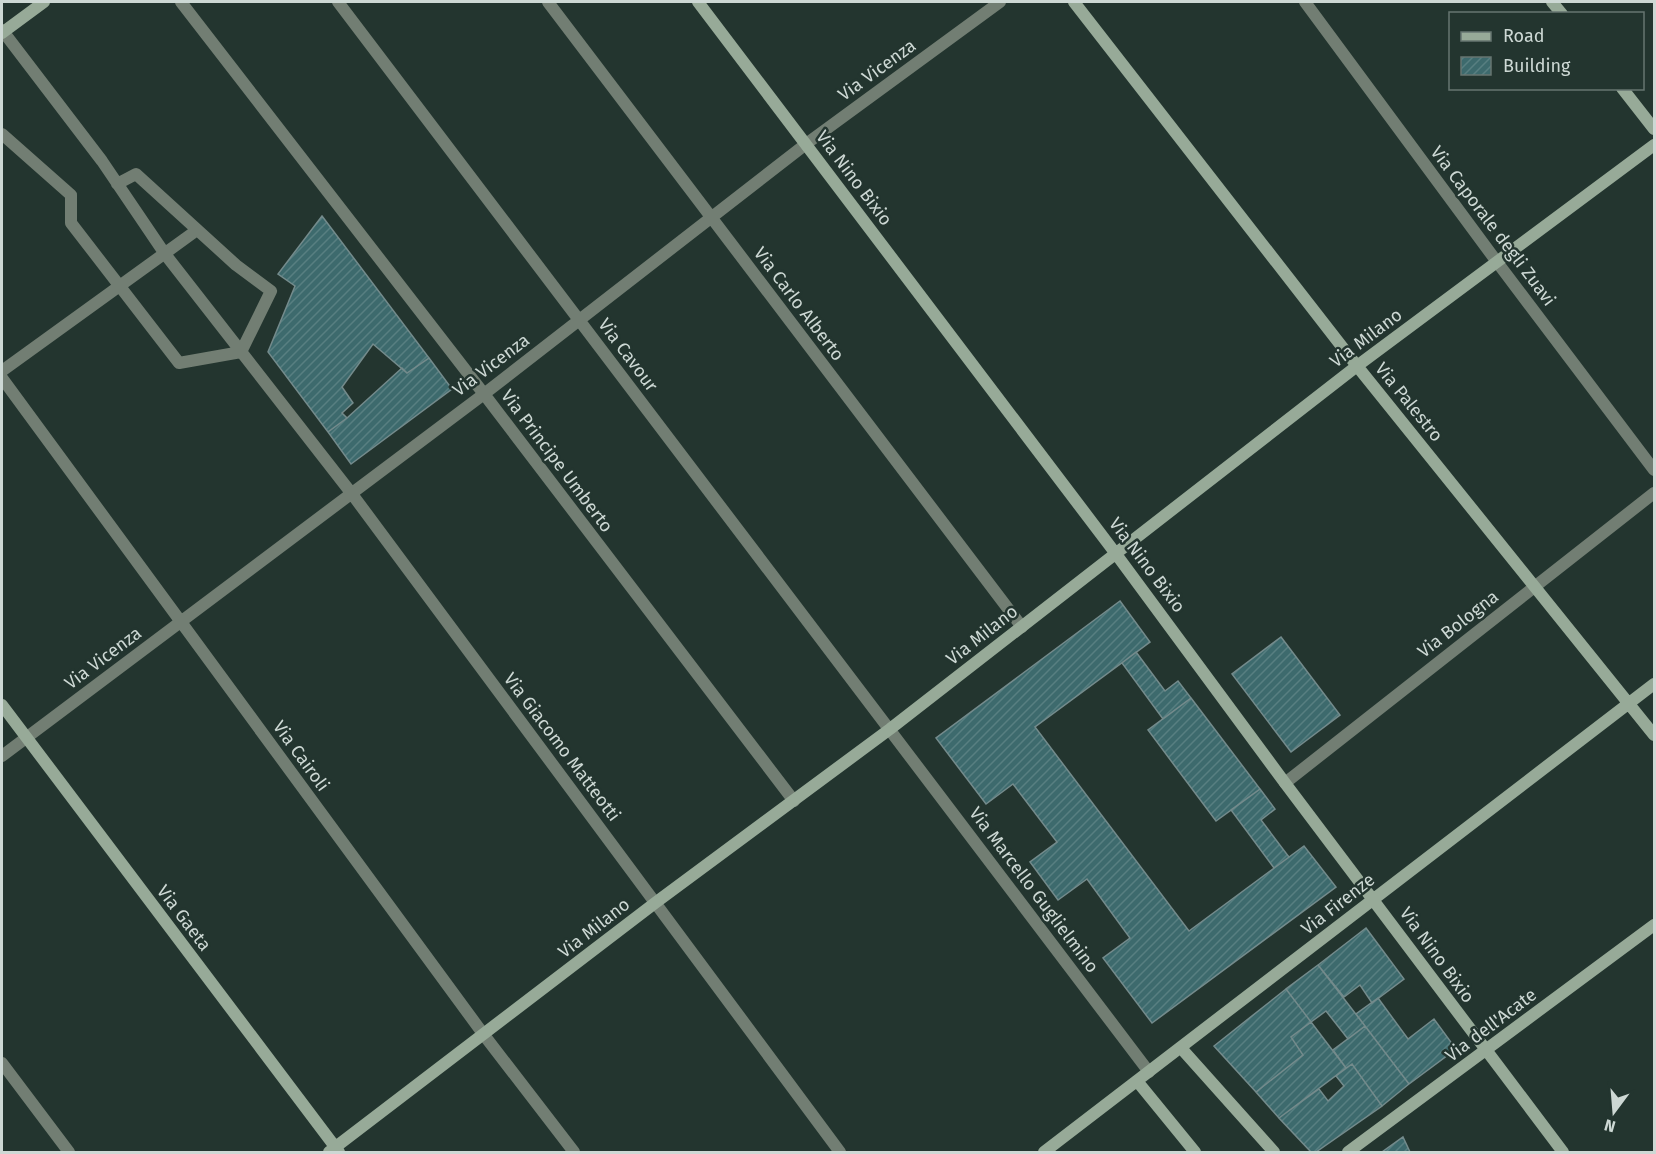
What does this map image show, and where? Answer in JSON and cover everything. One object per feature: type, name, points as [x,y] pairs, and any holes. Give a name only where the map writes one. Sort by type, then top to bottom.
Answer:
[{"type":"street","points":[[2,32],[44,2]]},
{"type":"street","name":"Via Principe Umberto","points":[[181,2],[794,801]]},
{"type":"street","name":"Via Cavour","points":[[338,2],[890,729]]},
{"type":"street","name":"Via Carlo Alberto","points":[[548,2],[1022,627]]},
{"type":"street","name":"Via Nino Bixio","points":[[699,2],[1116,554],[1563,1152]]},
{"type":"street","name":"Via Vicenza","points":[[2,756],[484,394],[806,144],[1000,2]]},
{"type":"street","name":"Via Palestro","points":[[1074,2],[1357,366],[1654,735]]},
{"type":"street","name":"Via Caporale degli Zuavi","points":[[1305,2],[1654,470]]},
{"type":"street","name":"Via Giacomo Matteotti","points":[[2,32],[102,161],[165,254],[352,494],[840,1152]]},
{"type":"street","points":[[1624,90],[1654,129]]},
{"type":"street","points":[[2,134],[71,195],[71,223],[179,363],[241,352],[271,291],[236,266],[136,174],[117,184]]},
{"type":"street","name":"Via Milano","points":[[334,1151],[655,903],[890,729],[1357,366],[1654,145]]},
{"type":"street","points":[[2,371],[197,230]]},
{"type":"street","name":"Via Cairoli","points":[[2,378],[484,1035],[574,1152]]},
{"type":"street","name":"Via Bologna","points":[[1285,783],[1654,493]]},
{"type":"street","name":"Via Firenze","points":[[1044,1152],[1654,684]]},
{"type":"street","name":"Via Gaeta","points":[[2,705],[334,1151]]},
{"type":"street","name":"Via Marcello Guglielmino","points":[[890,729],[1149,1072]]},
{"type":"street","name":"Via dell'Acate","points":[[1348,1152],[1654,925]]},
{"type":"street","points":[[1181,1048],[1274,1152]]},
{"type":"street","points":[[2,1063],[69,1152]]},
{"type":"street","points":[[1137,1081],[1195,1152]]},
{"type":"building","points":[[322,216],[429,358],[407,373],[373,344],[342,387],[353,403],[342,413],[347,418],[328,432],[268,352],[295,286],[278,274]]},
{"type":"building","points":[[429,358],[452,389],[351,464],[328,432],[347,418],[402,368],[407,373]]},
{"type":"building","points":[[1120,601],[1150,642],[1035,727],[1189,931],[1304,846],[1336,887],[1152,1023],[1103,958],[1130,938],[1087,879],[1058,900],[1030,862],[1057,842],[1013,784],[986,804],[936,738]]},
{"type":"building","points":[[1281,637],[1340,715],[1291,752],[1232,674]]},
{"type":"building","points":[[1136,652],[1165,691],[1178,681],[1191,698],[1163,719],[1122,663]]},
{"type":"building","points":[[1191,698],[1260,789],[1216,821],[1148,730]]},
{"type":"building","points":[[1260,789],[1275,809],[1261,820],[1289,857],[1274,868],[1231,810]]},
{"type":"building","points":[[1366,928],[1404,979],[1372,1003],[1360,985],[1344,997],[1318,965]]},
{"type":"building","points":[[1318,965],[1365,1026],[1348,1039],[1326,1011],[1311,1022],[1286,989]]},
{"type":"building","points":[[1286,989],[1311,1022],[1291,1037],[1303,1055],[1256,1092],[1214,1046]]},
{"type":"building","points":[[1378,998],[1408,1039],[1434,1019],[1456,1049],[1409,1084],[1356,1014]]},
{"type":"building","points":[[1311,1022],[1346,1068],[1279,1118],[1256,1092],[1303,1055],[1291,1037]]},
{"type":"building","points":[[1365,1026],[1409,1084],[1382,1106],[1352,1064],[1346,1068],[1333,1050]]},
{"type":"building","points":[[1352,1064],[1382,1106],[1316,1152],[1311,1152],[1279,1118],[1319,1089],[1328,1101],[1344,1086],[1336,1076]]},
{"type":"building","points":[[1403,1137],[1410,1152],[1382,1152]]}]
